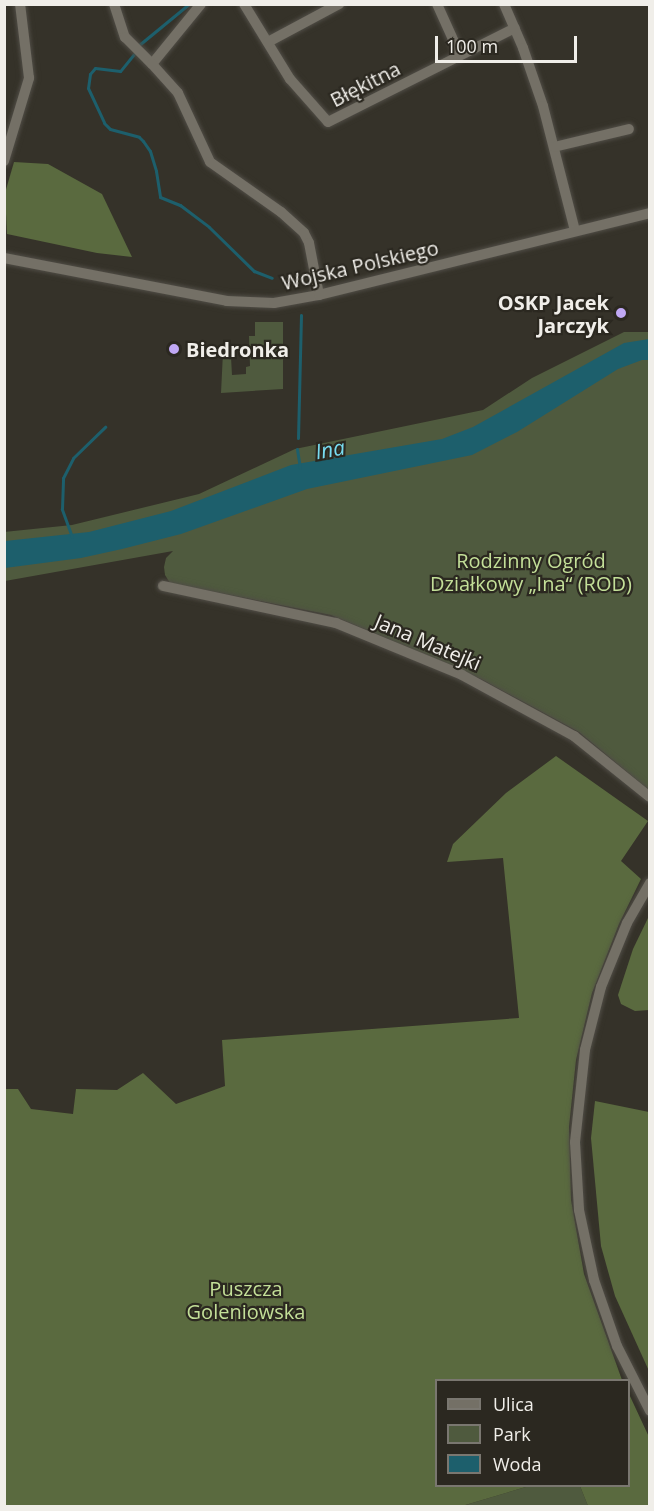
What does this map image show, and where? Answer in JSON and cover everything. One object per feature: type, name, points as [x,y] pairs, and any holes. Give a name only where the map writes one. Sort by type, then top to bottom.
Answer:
[{"type":"street","points":[[4,161],[29,78],[20,4]]},
{"type":"street","points":[[114,4],[125,37],[178,93],[210,162],[281,212],[303,233],[309,243],[320,295]]},
{"type":"street","points":[[152,64],[201,4]]},
{"type":"street","name":"Błękitna","points":[[244,4],[303,96],[328,122],[515,28]]},
{"type":"street","points":[[268,42],[339,4]]},
{"type":"street","points":[[437,4],[460,56]]},
{"type":"street","points":[[504,4],[537,88],[575,231]]},
{"type":"street","points":[[554,147],[629,129]]},
{"type":"street","name":"Wojska Polskiego","points":[[4,258],[227,301],[274,303],[320,295],[650,213]]},
{"type":"street","name":"Jana Matejki","points":[[163,586],[336,623],[462,675],[574,736],[650,797]]},
{"type":"street","points":[[648,886],[616,949],[594,1013],[579,1090],[576,1154],[579,1210],[594,1280],[617,1346],[650,1411]]},
{"type":"green space","points":[[14,162],[48,164],[102,194],[132,257],[97,253],[7,234],[5,193]]},
{"type":"green space","points":[[255,322],[283,322],[283,389],[221,393],[223,352],[228,352],[228,357],[231,357],[232,375],[246,374],[246,367],[250,366],[249,336],[255,336]]},
{"type":"green space","name":"Rodzinny Ogród Działkowy „Ina“ (ROD)","points":[[624,332],[649,332],[649,790],[579,732],[483,680],[417,651],[331,615],[170,583],[165,575],[164,567],[166,558],[173,551],[5,581],[4,532],[72,525],[199,494],[295,449],[483,410],[532,378]]},
{"type":"green space","name":"Puszcza Goleniowska","points":[[556,756],[648,821],[621,861],[641,879],[619,924],[592,993],[576,1060],[569,1127],[571,1200],[584,1274],[622,1379],[435,1379],[435,1487],[526,1487],[462,1506],[5,1506],[5,1089],[18,1089],[31,1109],[73,1114],[76,1089],[117,1090],[143,1073],[176,1104],[225,1086],[222,1040],[519,1018],[503,858],[447,862],[453,844],[506,793]]},
{"type":"green space","points":[[649,916],[649,1010],[635,1011],[621,1004],[618,995],[633,949]]},
{"type":"green space","points":[[595,1101],[649,1112],[649,1371],[615,1296],[601,1246],[591,1138]]},
{"type":"green space","points":[[630,1396],[649,1437],[649,1506],[588,1506],[580,1487],[630,1487]]},
{"type":"green space","points":[[526,1487],[580,1487],[588,1506],[462,1506]]},
{"type":"water","points":[[649,339],[649,360],[642,360],[618,369],[517,432],[472,455],[307,489],[181,534],[122,549],[81,558],[5,568],[5,541],[89,532],[171,511],[291,465],[442,439],[473,427],[624,343]]},
{"type":"waterway","points":[[139,45],[189,4]]},
{"type":"waterway","points":[[134,54],[120,71],[95,68],[90,74],[88,88],[104,123],[110,129],[139,137],[143,141],[150,151],[160,197],[180,205],[209,227],[254,271],[272,278]]},
{"type":"waterway","points":[[298,438],[301,315]]},
{"type":"waterway","points":[[72,537],[62,509],[63,478],[73,458],[105,427]]},
{"type":"waterway","points":[[297,449],[300,468]]},
{"type":"place","name":"OSKP Jacek Jarczyk","points":[[621,313]]},
{"type":"place","name":"Biedronka","points":[[174,349]]},
{"type":"water label","name":"Ina","points":[[330,449]]}]
